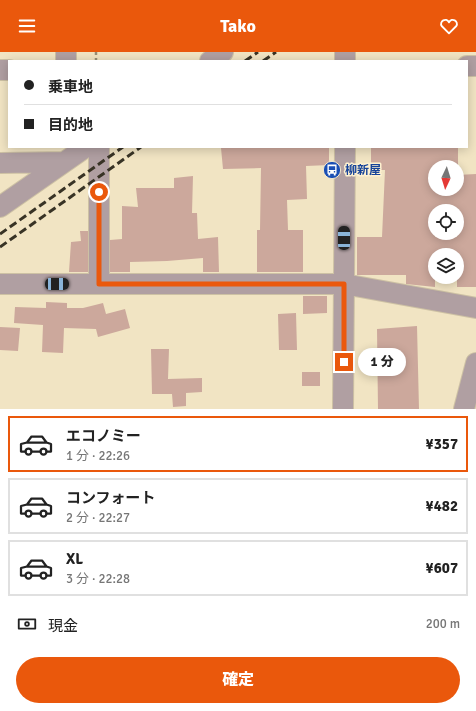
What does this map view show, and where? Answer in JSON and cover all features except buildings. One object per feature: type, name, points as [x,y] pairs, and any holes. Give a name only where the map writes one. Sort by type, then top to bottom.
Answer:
[{"type":"street","points":[[211,60],[223,52]]},
{"type":"street","points":[[0,207],[85,148]]},
{"type":"street","points":[[99,148],[99,284]]},
{"type":"street","points":[[343,409],[345,148]]},
{"type":"street","points":[[0,164],[64,162]]},
{"type":"street","points":[[0,284],[344,284],[476,308]]},
{"type":"street","points":[[464,409],[476,363]]},
{"type":"railway","points":[[246,60],[258,52]]},
{"type":"railway","points":[[264,60],[276,52]]},
{"type":"railway","points":[[0,234],[122,148]]},
{"type":"railway","points":[[0,247],[140,148]]},
{"type":"place","name":"柳新屋","points":[[332,170]]},
{"type":"route","points":[[99,192],[99,284],[344,284],[344,362]]}]
